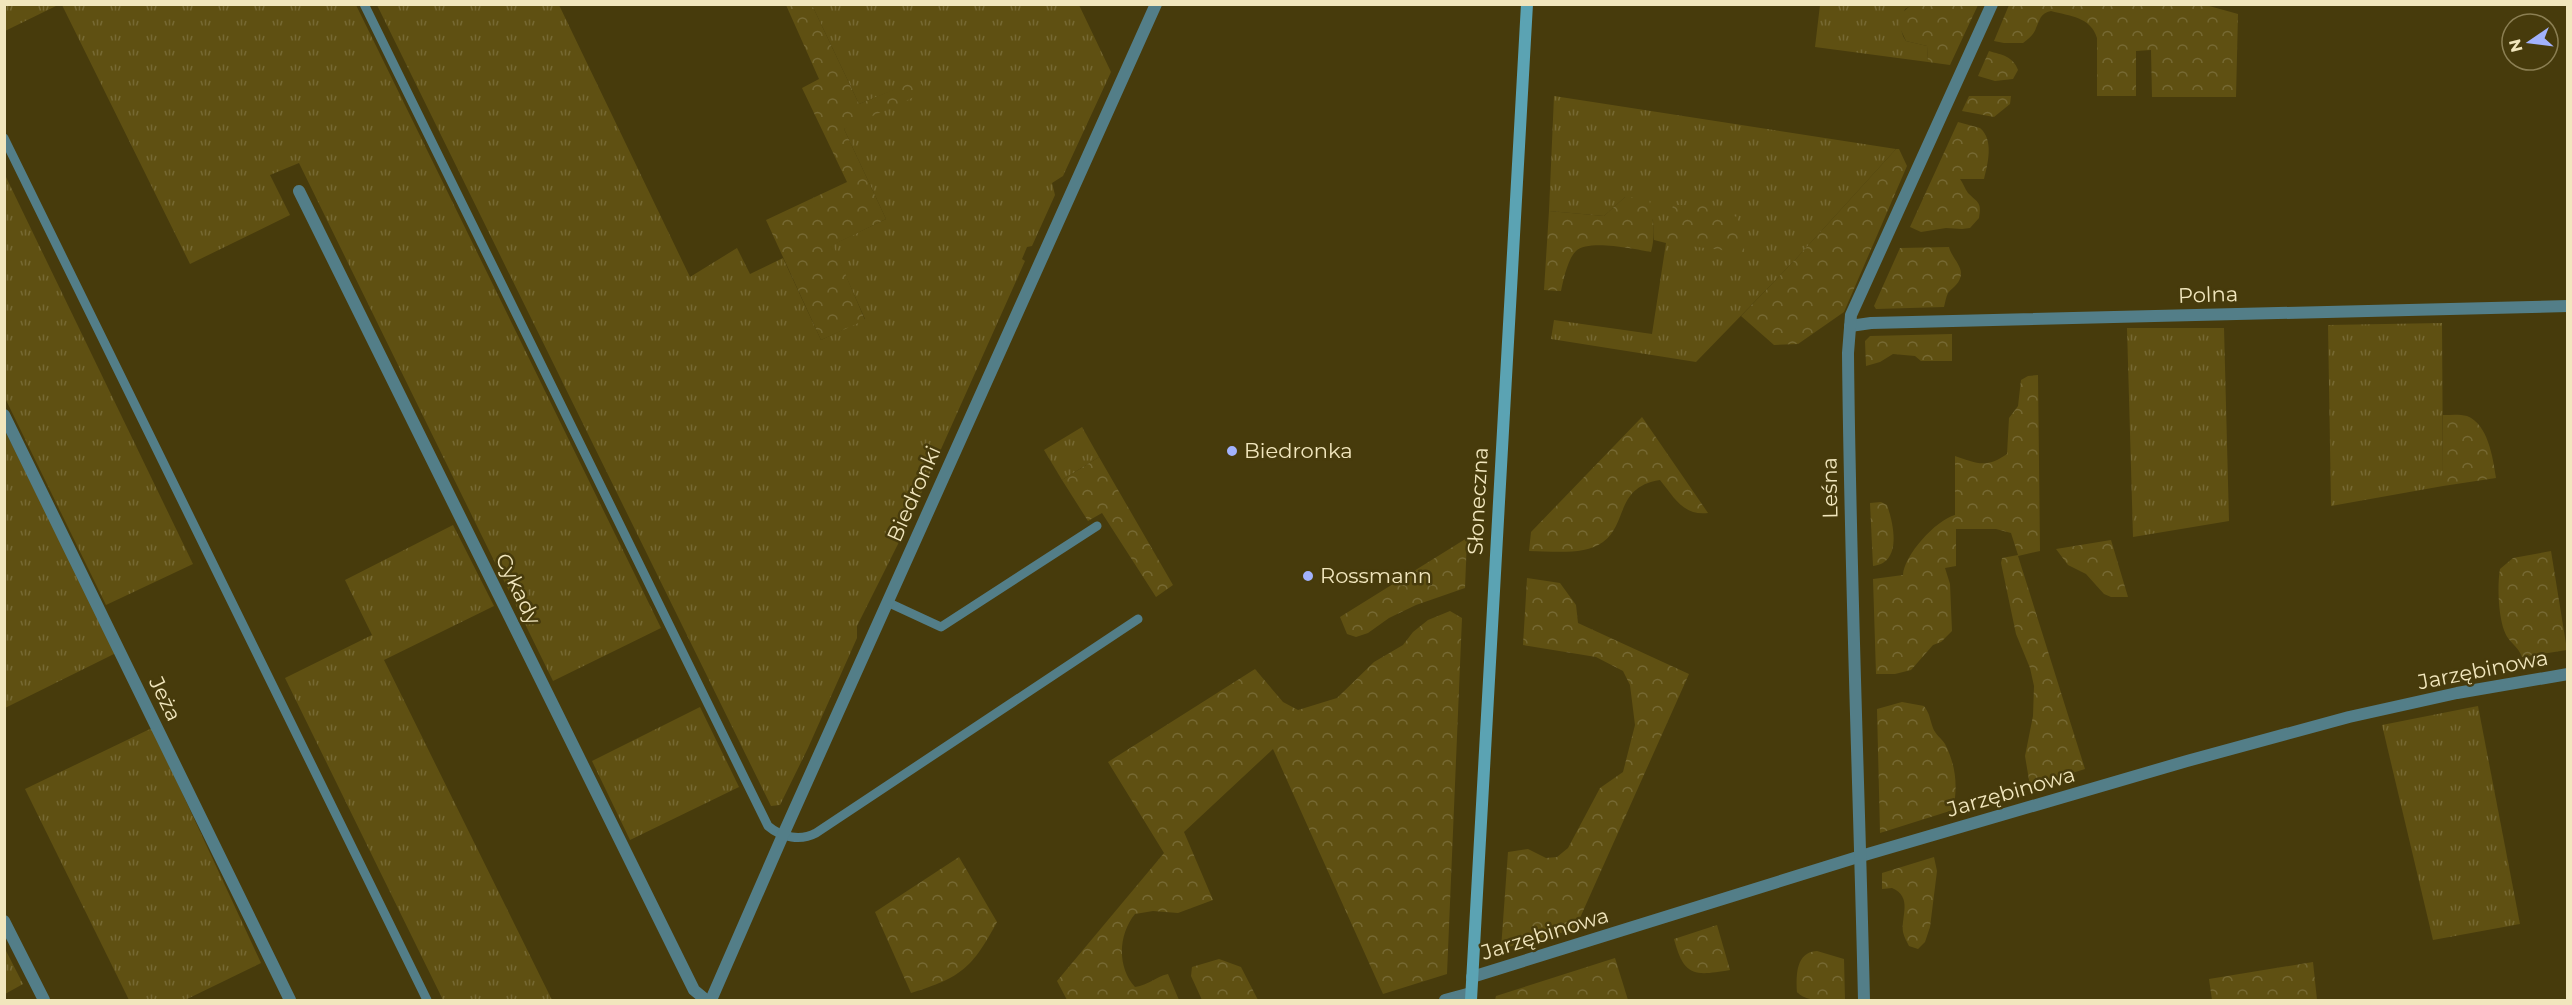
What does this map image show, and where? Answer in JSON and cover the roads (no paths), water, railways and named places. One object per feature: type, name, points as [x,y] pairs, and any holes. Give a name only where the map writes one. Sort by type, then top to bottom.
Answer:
[{"type":"main road","name":"Słoneczna","points":[[1471,997],[1527,4]]},
{"type":"street","name":"Biedronki","points":[[711,1000],[1156,4]]},
{"type":"street","name":"Leśna","points":[[1864,1000],[1849,472],[1848,352],[1850,326],[1854,309],[1992,4]]},
{"type":"street","name":"Cykady","points":[[299,191],[694,990],[706,1000]]},
{"type":"street","name":"Polna","points":[[1850,326],[1871,323],[2568,306]]},
{"type":"street","name":"Jeża","points":[[4,415],[290,1000]]},
{"type":"street","name":"Jarzębinowa","points":[[1472,977],[1860,856],[2197,758],[2349,717],[2457,693],[2568,674]]},
{"type":"street","points":[[4,921],[44,1000]]},
{"type":"street","points":[[1445,1000],[1471,997]]},
{"type":"lane","points":[[364,4],[768,826],[783,835],[801,839],[816,833],[1138,619]]},
{"type":"lane","points":[[4,138],[428,1000]]},
{"type":"lane","points":[[888,602],[941,627],[1097,526]]},
{"type":"place","name":"Biedronka","points":[[1232,451]]},
{"type":"place","name":"Rossmann","points":[[1308,576]]}]
